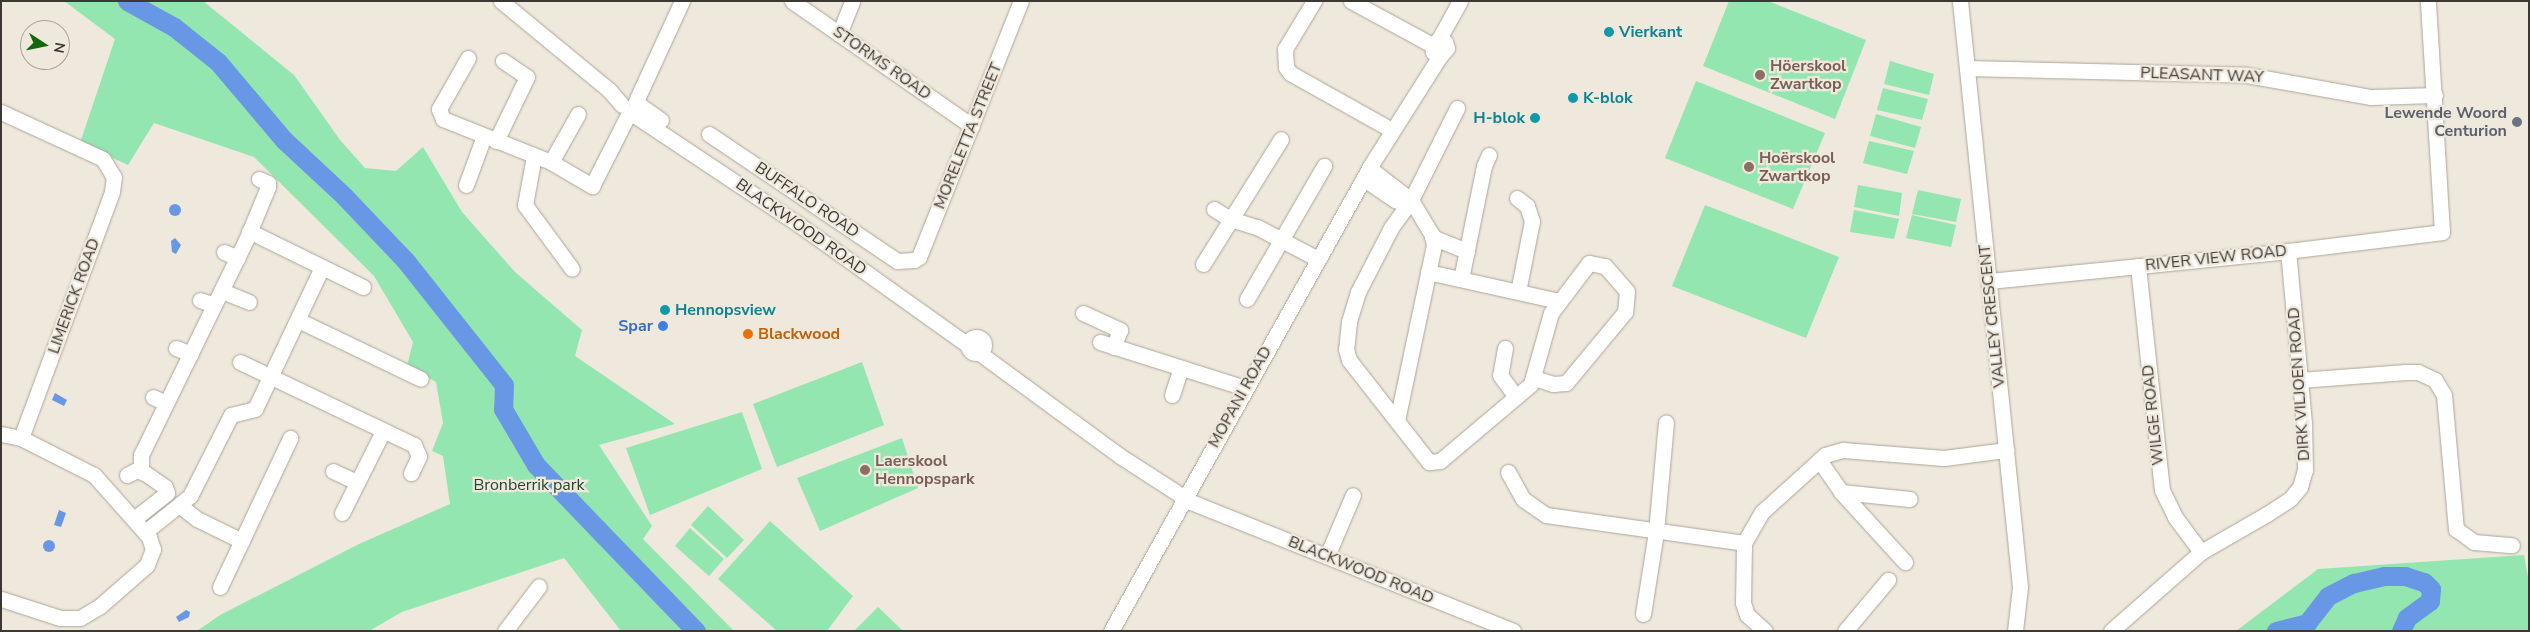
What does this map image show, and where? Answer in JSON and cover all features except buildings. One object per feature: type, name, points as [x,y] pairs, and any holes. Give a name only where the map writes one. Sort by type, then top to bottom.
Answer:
[{"type":"street","points":[[501,1],[609,90],[630,105]]},
{"type":"street","points":[[468,58],[439,114],[449,122],[551,162],[592,186],[682,1]]},
{"type":"street","name":"STORMS ROAD","points":[[792,1],[972,126]]},
{"type":"street","points":[[840,34],[852,1]]},
{"type":"street","name":"MORELETTA STREET","points":[[906,262],[919,257],[1021,1]]},
{"type":"street","points":[[1314,1],[1285,49],[1286,67],[1290,73],[1388,128]]},
{"type":"street","points":[[1351,1],[1438,47]]},
{"type":"street","name":"MOPANI ROAD","points":[[1111,631],[1185,495],[1438,47],[1460,1]]},
{"type":"street","name":"MOPANI ROAD","points":[[1368,171],[1388,128],[1438,47],[1470,1]]},
{"type":"street","name":"VALLEY CRESCENT","points":[[1960,1],[2020,587],[2015,631]]},
{"type":"street","points":[[2428,1],[2435,95]]},
{"type":"street","points":[[466,185],[490,138],[526,77],[503,61]]},
{"type":"street","name":"PLEASANT WAY","points":[[1967,68],[2246,75],[2371,97],[2435,95]]},
{"type":"street","name":"RIVER VIEW ROAD","points":[[1989,281],[2288,252],[2442,232],[2435,95]]},
{"type":"street","name":"BLACKWOOD ROAD","points":[[630,105],[798,224],[976,345],[1065,418],[1185,495],[1210,509],[1513,631]]},
{"type":"street","points":[[1457,108],[1410,204],[1391,228],[1358,292],[1349,322],[1346,349],[1350,360],[1396,421],[1433,463],[1451,454],[1516,397],[1534,378],[1551,313],[1589,263],[1604,266],[1613,273],[1629,298],[1625,312],[1566,383],[1553,384],[1534,378]]},
{"type":"street","name":"LIMERICK ROAD","points":[[1,112],[99,157],[113,172],[112,192],[21,438]]},
{"type":"street","points":[[551,162],[578,114]]},
{"type":"street","name":"BUFFALO ROAD","points":[[709,134],[898,261],[906,262]]},
{"type":"street","points":[[1203,264],[1281,139]]},
{"type":"street","points":[[1461,280],[1484,166],[1489,155]]},
{"type":"street","points":[[534,156],[526,205],[572,269]]},
{"type":"street","points":[[1247,299],[1324,166]]},
{"type":"street","points":[[1368,171],[1410,204],[1432,237],[1433,258],[1428,272],[1396,421]]},
{"type":"street","points":[[144,473],[140,464],[145,445],[168,396],[197,348],[220,294],[231,255],[251,238],[259,207],[268,187],[268,183],[259,179]]},
{"type":"street","points":[[1517,198],[1527,206],[1532,221],[1518,292]]},
{"type":"street","points":[[1214,210],[1230,219],[1257,227],[1318,259]]},
{"type":"street","points":[[1432,237],[1467,251]]},
{"type":"street","points":[[251,238],[322,267],[363,287]]},
{"type":"street","name":"DIRK VILJOEN ROAD","points":[[2111,631],[2201,552],[2290,499],[2300,487],[2305,463],[2300,380],[2288,252]]},
{"type":"street","name":"WILGE ROAD","points":[[2138,266],[2162,490],[2175,517],[2201,552]]},
{"type":"street","points":[[145,532],[173,498],[231,415],[253,412],[271,378],[322,267]]},
{"type":"street","points":[[1428,272],[1559,301]]},
{"type":"street","points":[[220,294],[249,302]]},
{"type":"street","points":[[1083,313],[1120,330],[1107,344],[1245,388]]},
{"type":"street","points":[[298,320],[422,379]]},
{"type":"street","points":[[176,348],[197,348]]},
{"type":"street","points":[[1505,348],[1500,375],[1516,397]]},
{"type":"street","points":[[240,362],[383,430],[416,448],[419,456],[411,473]]},
{"type":"street","points":[[1172,395],[1180,368]]},
{"type":"street","points":[[2300,380],[2406,372],[2418,372],[2435,380],[2444,395],[2456,529],[2474,542],[2512,545]]},
{"type":"street","points":[[1644,614],[1656,532],[1666,422]]},
{"type":"street","points":[[342,512],[383,430]]},
{"type":"street","points":[[1,434],[21,438],[94,476],[134,519],[153,545],[150,561],[100,606],[80,618],[60,618],[1,599]]},
{"type":"street","points":[[220,587],[290,438]]},
{"type":"street","points":[[1765,631],[1747,615],[1743,603],[1744,543],[1762,512],[1820,460],[1836,450],[1933,458],[2006,450]]},
{"type":"street","points":[[1820,460],[1841,492],[1905,562]]},
{"type":"street","points":[[127,475],[137,470],[144,473],[196,518],[242,541]]},
{"type":"street","points":[[332,471],[357,482]]},
{"type":"street","points":[[1508,472],[1523,499],[1546,515],[1744,543]]},
{"type":"street","points":[[1841,492],[1910,499]]},
{"type":"street","points":[[1327,556],[1353,496]]},
{"type":"street","points":[[134,519],[173,498]]},
{"type":"street","points":[[1845,631],[1888,580]]},
{"type":"street","points":[[505,631],[539,586]]},
{"type":"green space","name":"Bronberrik park","points":[[64,1],[203,1],[294,75],[340,140],[365,168],[396,171],[423,147],[462,212],[515,272],[582,330],[575,356],[675,424],[599,445],[652,526],[643,539],[734,631],[621,631],[564,558],[402,612],[369,631],[197,631],[220,615],[359,544],[450,504],[443,456],[432,451],[443,423],[436,382],[407,366],[413,342],[374,276],[254,157],[154,123],[128,165],[80,143],[115,39]]},
{"type":"green space","points":[[1729,1],[1768,1],[1866,40],[1835,119],[1703,66]]},
{"type":"green space","points":[[1890,61],[1934,74],[1929,95],[1884,84]]},
{"type":"green space","points":[[1696,81],[1825,133],[1793,209],[1665,158]]},
{"type":"green space","points":[[1883,88],[1928,99],[1922,120],[1877,110]]},
{"type":"green space","points":[[1876,114],[1921,127],[1915,148],[1870,136]]},
{"type":"green space","points":[[1869,141],[1914,151],[1907,174],[1863,163]]},
{"type":"green space","points":[[1858,185],[1902,193],[1899,216],[1854,207]]},
{"type":"green space","points":[[1918,190],[1961,199],[1956,222],[1912,214]]},
{"type":"green space","points":[[1705,205],[1839,257],[1806,338],[1672,286]]},
{"type":"green space","points":[[1854,210],[1899,219],[1894,239],[1850,232]]},
{"type":"green space","points":[[1912,215],[1956,225],[1951,247],[1906,238]]},
{"type":"green space","points":[[862,362],[884,425],[777,467],[753,404]]},
{"type":"green space","points":[[742,412],[762,469],[650,515],[626,448]]},
{"type":"green space","points":[[902,438],[918,488],[820,531],[797,478]]},
{"type":"green space","points":[[708,506],[744,540],[727,558],[691,525]]},
{"type":"green space","points":[[770,521],[853,596],[827,631],[777,631],[718,579]]},
{"type":"green space","points":[[690,528],[724,559],[709,576],[675,546]]},
{"type":"green space","points":[[2524,555],[2529,582],[2529,631],[2236,631],[2318,569]]},
{"type":"green space","points":[[878,607],[903,631],[854,631]]},
{"type":"water","points":[[175,204],[181,210],[175,216],[169,210]]},
{"type":"water","points":[[175,238],[181,245],[176,254],[172,252],[171,241]]},
{"type":"water","points":[[55,393],[67,400],[64,406],[52,400]]},
{"type":"water","points":[[59,510],[66,513],[61,527],[54,525]]},
{"type":"water","points":[[47,540],[51,540],[55,546],[51,552],[47,552],[43,548],[43,544]]},
{"type":"water","points":[[186,610],[190,612],[189,617],[179,622],[176,617]]},
{"type":"waterway","points":[[127,1],[174,27],[218,62],[284,140],[344,196],[405,260],[504,385],[503,409],[536,465],[696,631]]},
{"type":"waterway","points":[[2276,631],[2307,623],[2328,596],[2354,583],[2384,576],[2405,576],[2424,582],[2431,589],[2430,601],[2407,618],[2401,631]]},
{"type":"place","name":"Vierkant","points":[[1609,32]]},
{"type":"place","name":"Höerskool Zwartkop","points":[[1760,75]]},
{"type":"place","name":"K-blok","points":[[1573,98]]},
{"type":"place","name":"H-blok","points":[[1535,118]]},
{"type":"place","name":"Lewende Woord Centurion","points":[[2517,122]]},
{"type":"place","name":"Hoërskool Zwartkop","points":[[1749,167]]},
{"type":"place","name":"Hennopsview","points":[[665,310]]},
{"type":"place","name":"Spar","points":[[663,326]]},
{"type":"place","name":"Blackwood","points":[[748,334]]},
{"type":"place","name":"Laerskool Hennopspark","points":[[865,470]]}]
